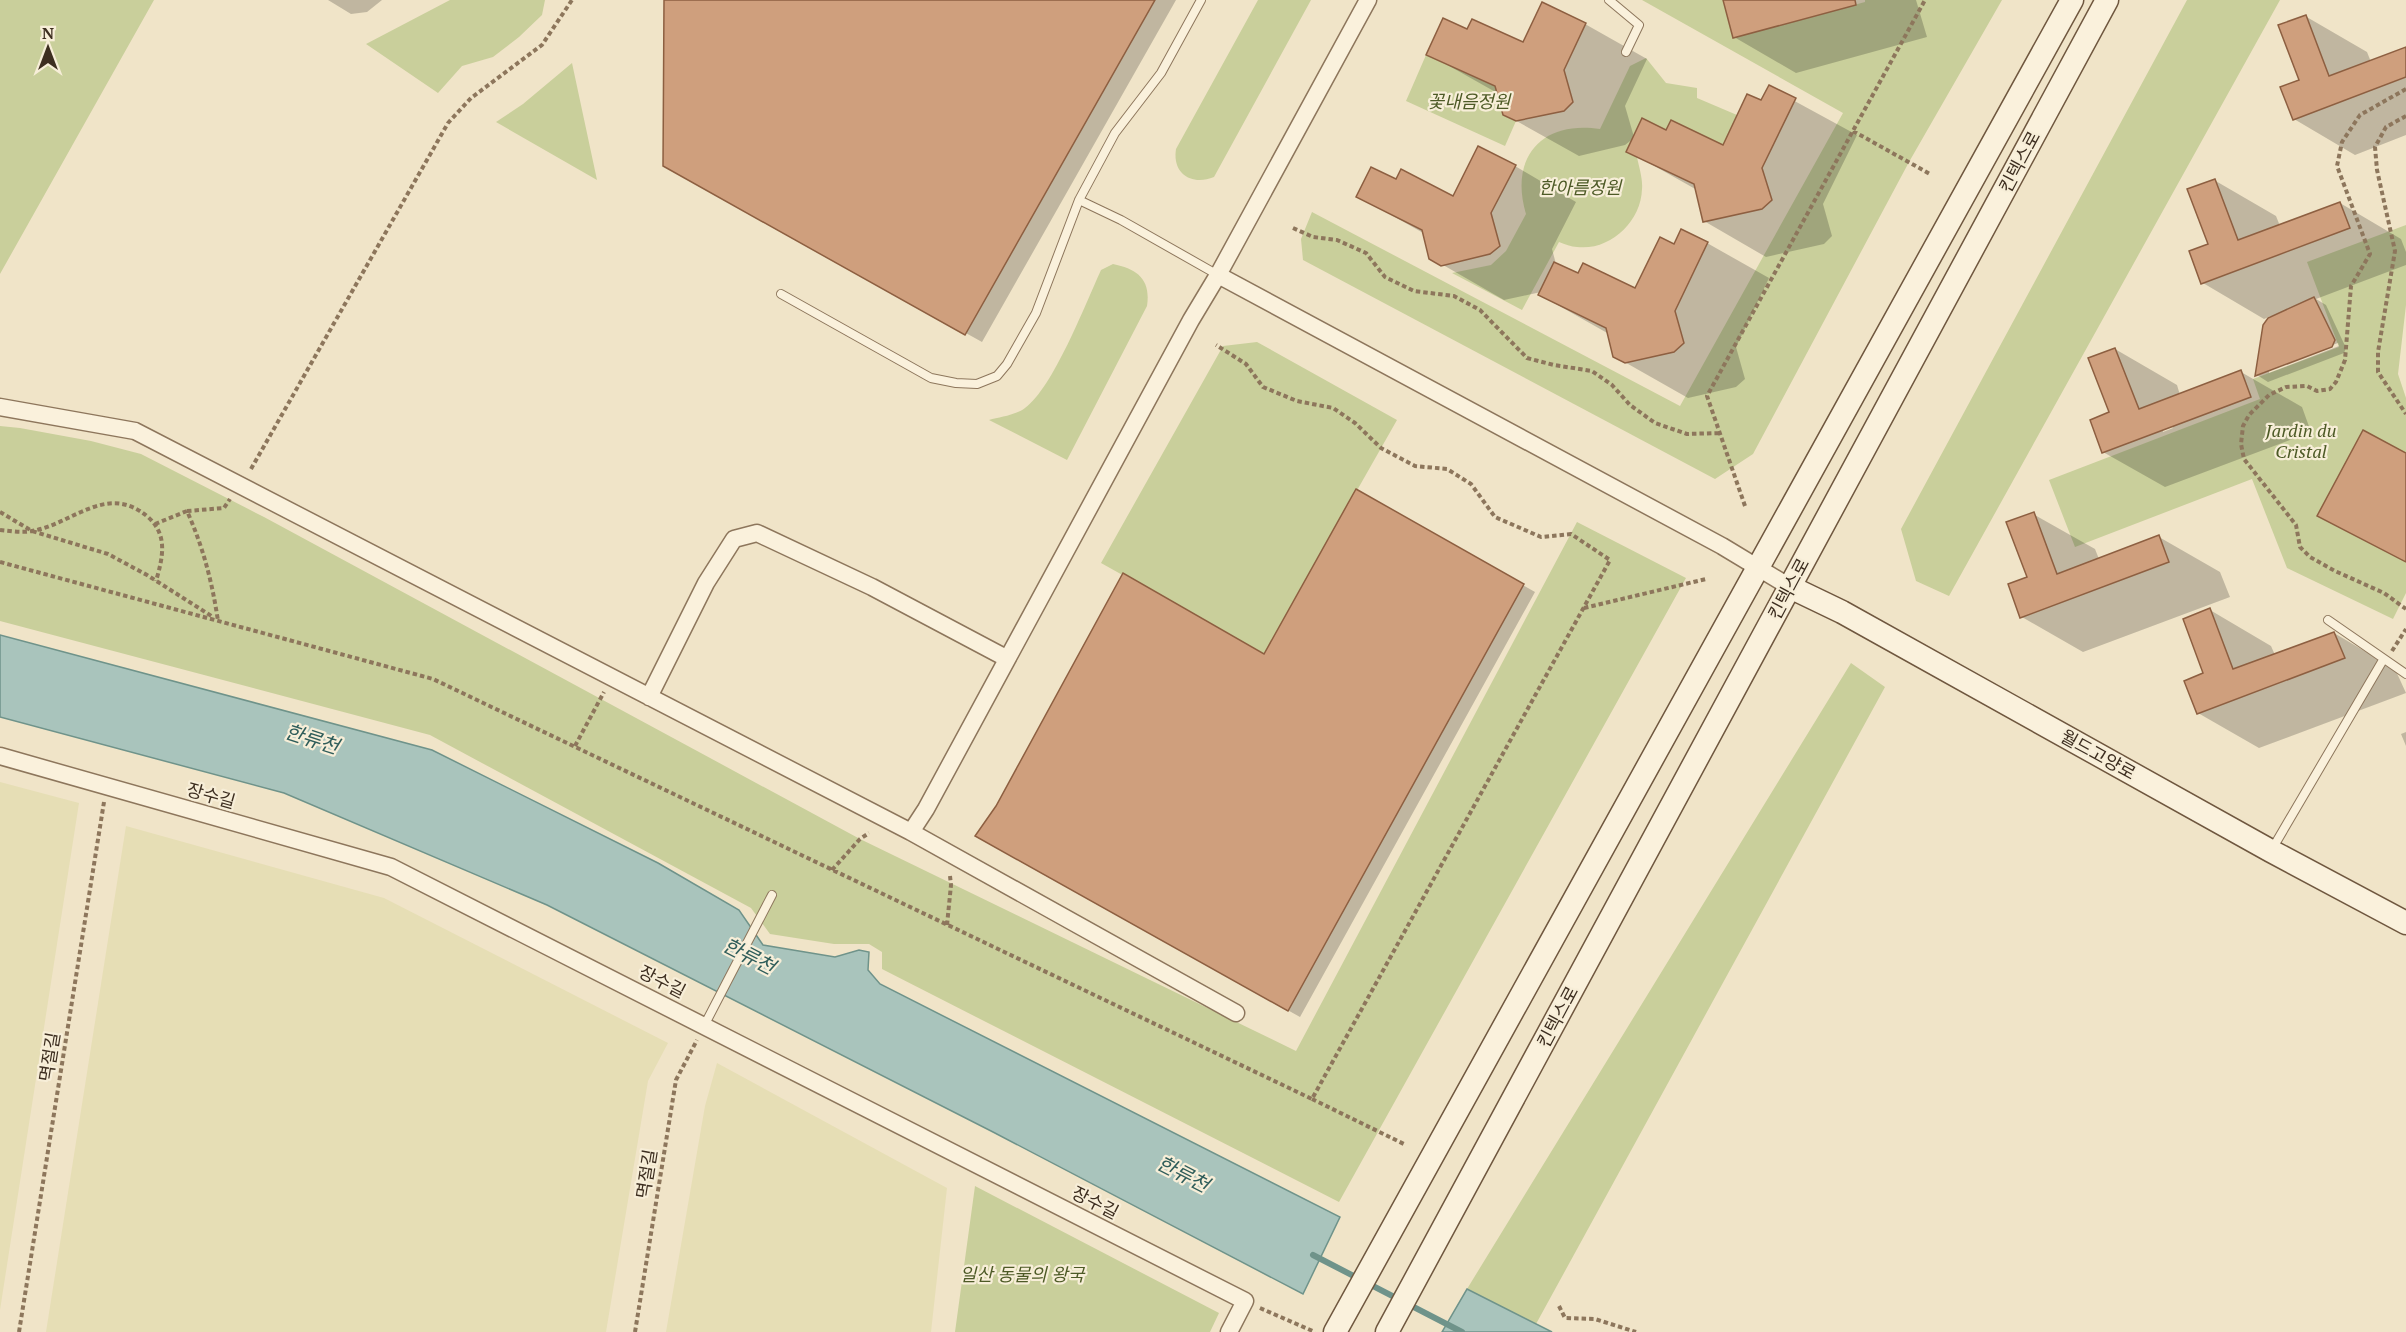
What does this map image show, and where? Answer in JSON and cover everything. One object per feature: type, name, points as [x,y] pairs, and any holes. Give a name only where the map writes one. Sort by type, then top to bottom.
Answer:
[{"type":"main road","name":"킨텍스로","points":[[1335,1332],[2072,0]]},
{"type":"main road","name":"킨텍스로","points":[[1387,1332],[2107,0]]},
{"type":"main road","name":"월드고양로","points":[[1790,587],[1842,612],[2271,851],[2406,923]]},
{"type":"street","points":[[911,832],[926,809],[1006,658],[1368,0]]},
{"type":"street","points":[[1218,275],[1758,567],[1790,587]]},
{"type":"street","points":[[0,407],[135,431],[911,832],[1236,1013]]},
{"type":"street","points":[[649,697],[706,583],[734,539],[757,533],[872,588],[1006,658]]},
{"type":"street","name":"장수길","points":[[0,756],[391,867],[1245,1301]]},
{"type":"street","points":[[1229,1332],[1245,1301]]},
{"type":"lane","points":[[782,294],[931,378],[978,384],[997,376],[1007,364],[1036,313],[1079,200],[1115,133],[1161,73],[1201,0]]},
{"type":"lane","points":[[1609,0],[1639,25],[1626,52]]},
{"type":"lane","points":[[1079,200],[1121,220],[1218,275]]},
{"type":"lane","points":[[2328,620],[2406,674]]},
{"type":"lane","points":[[2271,851],[2383,660]]},
{"type":"lane","points":[[704,1026],[772,895]]},
{"type":"path","points":[[251,469],[448,123],[471,98],[542,45],[572,0]]},
{"type":"path","points":[[1745,506],[1707,396],[1924,0]]},
{"type":"path","points":[[2406,89],[2360,114],[2342,142],[2337,166],[2370,254],[2351,286],[2345,360],[2336,382],[2330,389],[2317,391],[2307,386],[2286,387],[2269,395],[2249,415],[2243,426],[2241,444],[2244,459],[2296,525],[2300,547],[2310,557],[2335,571],[2384,592],[2406,609]]},
{"type":"path","points":[[2406,116],[2386,127],[2375,147],[2377,170],[2395,251],[2378,352],[2378,372],[2406,414]]},
{"type":"path","points":[[1853,131],[1930,174]]},
{"type":"path","points":[[1293,228],[1313,237],[1337,240],[1366,254],[1385,277],[1414,291],[1454,296],[1480,310],[1527,358],[1592,371],[1612,385],[1630,405],[1655,423],[1688,434],[1720,433]]},
{"type":"path","points":[[1216,345],[1246,364],[1263,387],[1297,401],[1333,408],[1355,423],[1381,448],[1415,466],[1447,469],[1471,484],[1495,517],[1541,537],[1571,534],[1610,560],[1312,1100]]},
{"type":"path","points":[[155,524],[187,511],[224,508],[234,494]]},
{"type":"path","points":[[0,530],[32,531],[98,505],[113,503],[128,505],[140,511],[155,524],[163,542],[156,580]]},
{"type":"path","points":[[187,511],[201,543],[212,581],[218,621]]},
{"type":"path","points":[[0,512],[32,531],[108,554],[156,580],[218,621]]},
{"type":"path","points":[[0,562],[433,679],[1406,1145]]},
{"type":"path","points":[[1583,608],[1706,579]]},
{"type":"path","points":[[2383,660],[2396,646],[2406,628]]},
{"type":"path","points":[[575,747],[604,692]]},
{"type":"path","name":"멱절길","points":[[19,1332],[107,787]]},
{"type":"path","points":[[832,870],[860,838],[869,833]]},
{"type":"path","points":[[947,925],[950,876]]},
{"type":"path","name":"멱절길","points":[[635,1332],[676,1080],[704,1026]]},
{"type":"path","points":[[1245,1301],[1315,1332]]},
{"type":"path","points":[[1559,1306],[1565,1318],[1595,1318],[1636,1332]]},
{"type":"shaded area","points":[[0,782],[79,803],[0,1310]]},
{"type":"shaded area","points":[[126,826],[384,898],[668,1043],[648,1081],[606,1332],[46,1332]]},
{"type":"shaded area","points":[[717,1063],[947,1188],[931,1332],[666,1332],[705,1106]]},
{"type":"green space","points":[[0,0],[154,0],[0,274]]},
{"type":"green space","points":[[450,0],[545,0],[542,15],[519,37],[493,57],[462,66],[438,93],[366,44]]},
{"type":"green space","points":[[1258,0],[1311,0],[1214,177],[1191,179],[1180,171],[1177,165],[1176,149]]},
{"type":"green space","points":[[1642,0],[1723,0],[1733,38],[1865,2],[1865,0],[2002,0],[1909,162],[1753,454],[1715,479],[1303,260],[1301,239],[1312,212],[1680,406],[1843,113]]},
{"type":"green space","points":[[2187,0],[2280,0],[1949,596],[1916,581],[1901,529]]},
{"type":"green space","name":"꽃내음정원","points":[[1426,55],[1495,86],[1503,115],[1516,121],[1505,146],[1406,101]]},
{"type":"green space","name":"한아름정원","points":[[1646,58],[1666,83],[1697,88],[1697,98],[1737,115],[1723,145],[1671,120],[1666,130],[1642,119],[1626,152],[1637,157],[1642,185],[1640,201],[1630,223],[1622,232],[1601,244],[1577,247],[1559,242],[1522,310],[1452,273],[1491,265],[1506,251],[1526,214],[1522,194],[1522,175],[1535,147],[1547,137],[1562,130],[1600,129],[1630,66]]},
{"type":"green space","points":[[572,63],[597,180],[496,122],[523,104]]},
{"type":"green space","name":"Jardin du Cristal","points":[[2406,225],[2406,305],[2398,374],[2406,398],[2406,593],[2393,619],[2287,568],[2252,479],[2075,547],[2049,480],[2260,399],[2253,379],[2339,347],[2307,262]]},
{"type":"green space","points":[[1113,264],[1129,269],[1141,277],[1147,289],[1147,306],[1067,460],[989,420],[1017,412],[1036,398],[1068,345],[1101,270]]},
{"type":"green space","points":[[1257,342],[1397,420],[1264,654],[1101,563],[1223,346]]},
{"type":"green space","points":[[0,426],[91,441],[141,454],[264,517],[860,839],[1296,1051],[1577,522],[1686,578],[1339,1202],[882,969],[882,952],[869,944],[834,944],[770,934],[751,908],[430,735],[0,621]]},
{"type":"green space","points":[[1851,663],[1885,687],[1536,1324],[1467,1289]]},
{"type":"green space","name":"일산 동물의 왕국","points":[[975,1186],[1219,1313],[1210,1332],[955,1332]]},
{"type":"water","points":[[0,635],[432,750],[658,863],[739,910],[763,945],[835,957],[859,950],[869,952],[868,970],[880,984],[1340,1217],[1303,1294],[993,1132],[547,905],[284,793],[0,717]]},
{"type":"water","points":[[1467,1289],[1552,1332],[1442,1332]]},
{"type":"building","points":[[664,0],[1155,0],[965,335],[663,166]]},
{"type":"building","points":[[1723,0],[1855,0],[1856,5],[1733,38]]},
{"type":"building","points":[[1542,2],[1586,23],[1564,70],[1573,102],[1564,111],[1516,121],[1503,115],[1495,86],[1426,55],[1443,18],[1467,29],[1472,19],[1523,42]]},
{"type":"building","points":[[2306,15],[2329,76],[2406,47],[2406,77],[2293,120],[2280,87],[2299,80],[2278,25]]},
{"type":"building","points":[[1769,85],[1796,98],[1762,168],[1772,200],[1762,209],[1703,222],[1694,184],[1626,152],[1642,118],[1666,130],[1671,120],[1723,145],[1747,94],[1761,100]]},
{"type":"building","points":[[1478,146],[1516,165],[1491,213],[1500,246],[1490,254],[1441,266],[1429,259],[1422,230],[1356,197],[1371,167],[1396,179],[1401,169],[1453,196]]},
{"type":"building","points":[[2215,179],[2238,240],[2340,202],[2350,228],[2201,284],[2189,251],[2208,244],[2187,189]]},
{"type":"building","points":[[1681,229],[1708,242],[1675,311],[1684,343],[1674,352],[1625,363],[1613,357],[1606,328],[1538,295],[1554,262],[1578,273],[1583,263],[1635,288],[1660,237],[1674,244]]},
{"type":"building","points":[[2314,297],[2335,340],[2332,347],[2255,376],[2263,325],[2268,318]]},
{"type":"building","points":[[2115,348],[2139,409],[2241,370],[2251,397],[2102,453],[2090,420],[2109,412],[2088,358]]},
{"type":"building","points":[[2363,430],[2406,453],[2406,562],[2317,516]]},
{"type":"building","points":[[1356,489],[1524,584],[1288,1011],[975,836],[996,806],[1123,573],[1264,654]]},
{"type":"building","points":[[2034,512],[2057,574],[2159,535],[2169,562],[2020,618],[2008,584],[2027,577],[2006,522]]},
{"type":"building","points":[[2210,608],[2233,669],[2334,632],[2345,658],[2197,714],[2184,681],[2203,673],[2183,619]]},
{"type":"waterway","name":"한류천","points":[[1313,1255],[1462,1332]]}]
